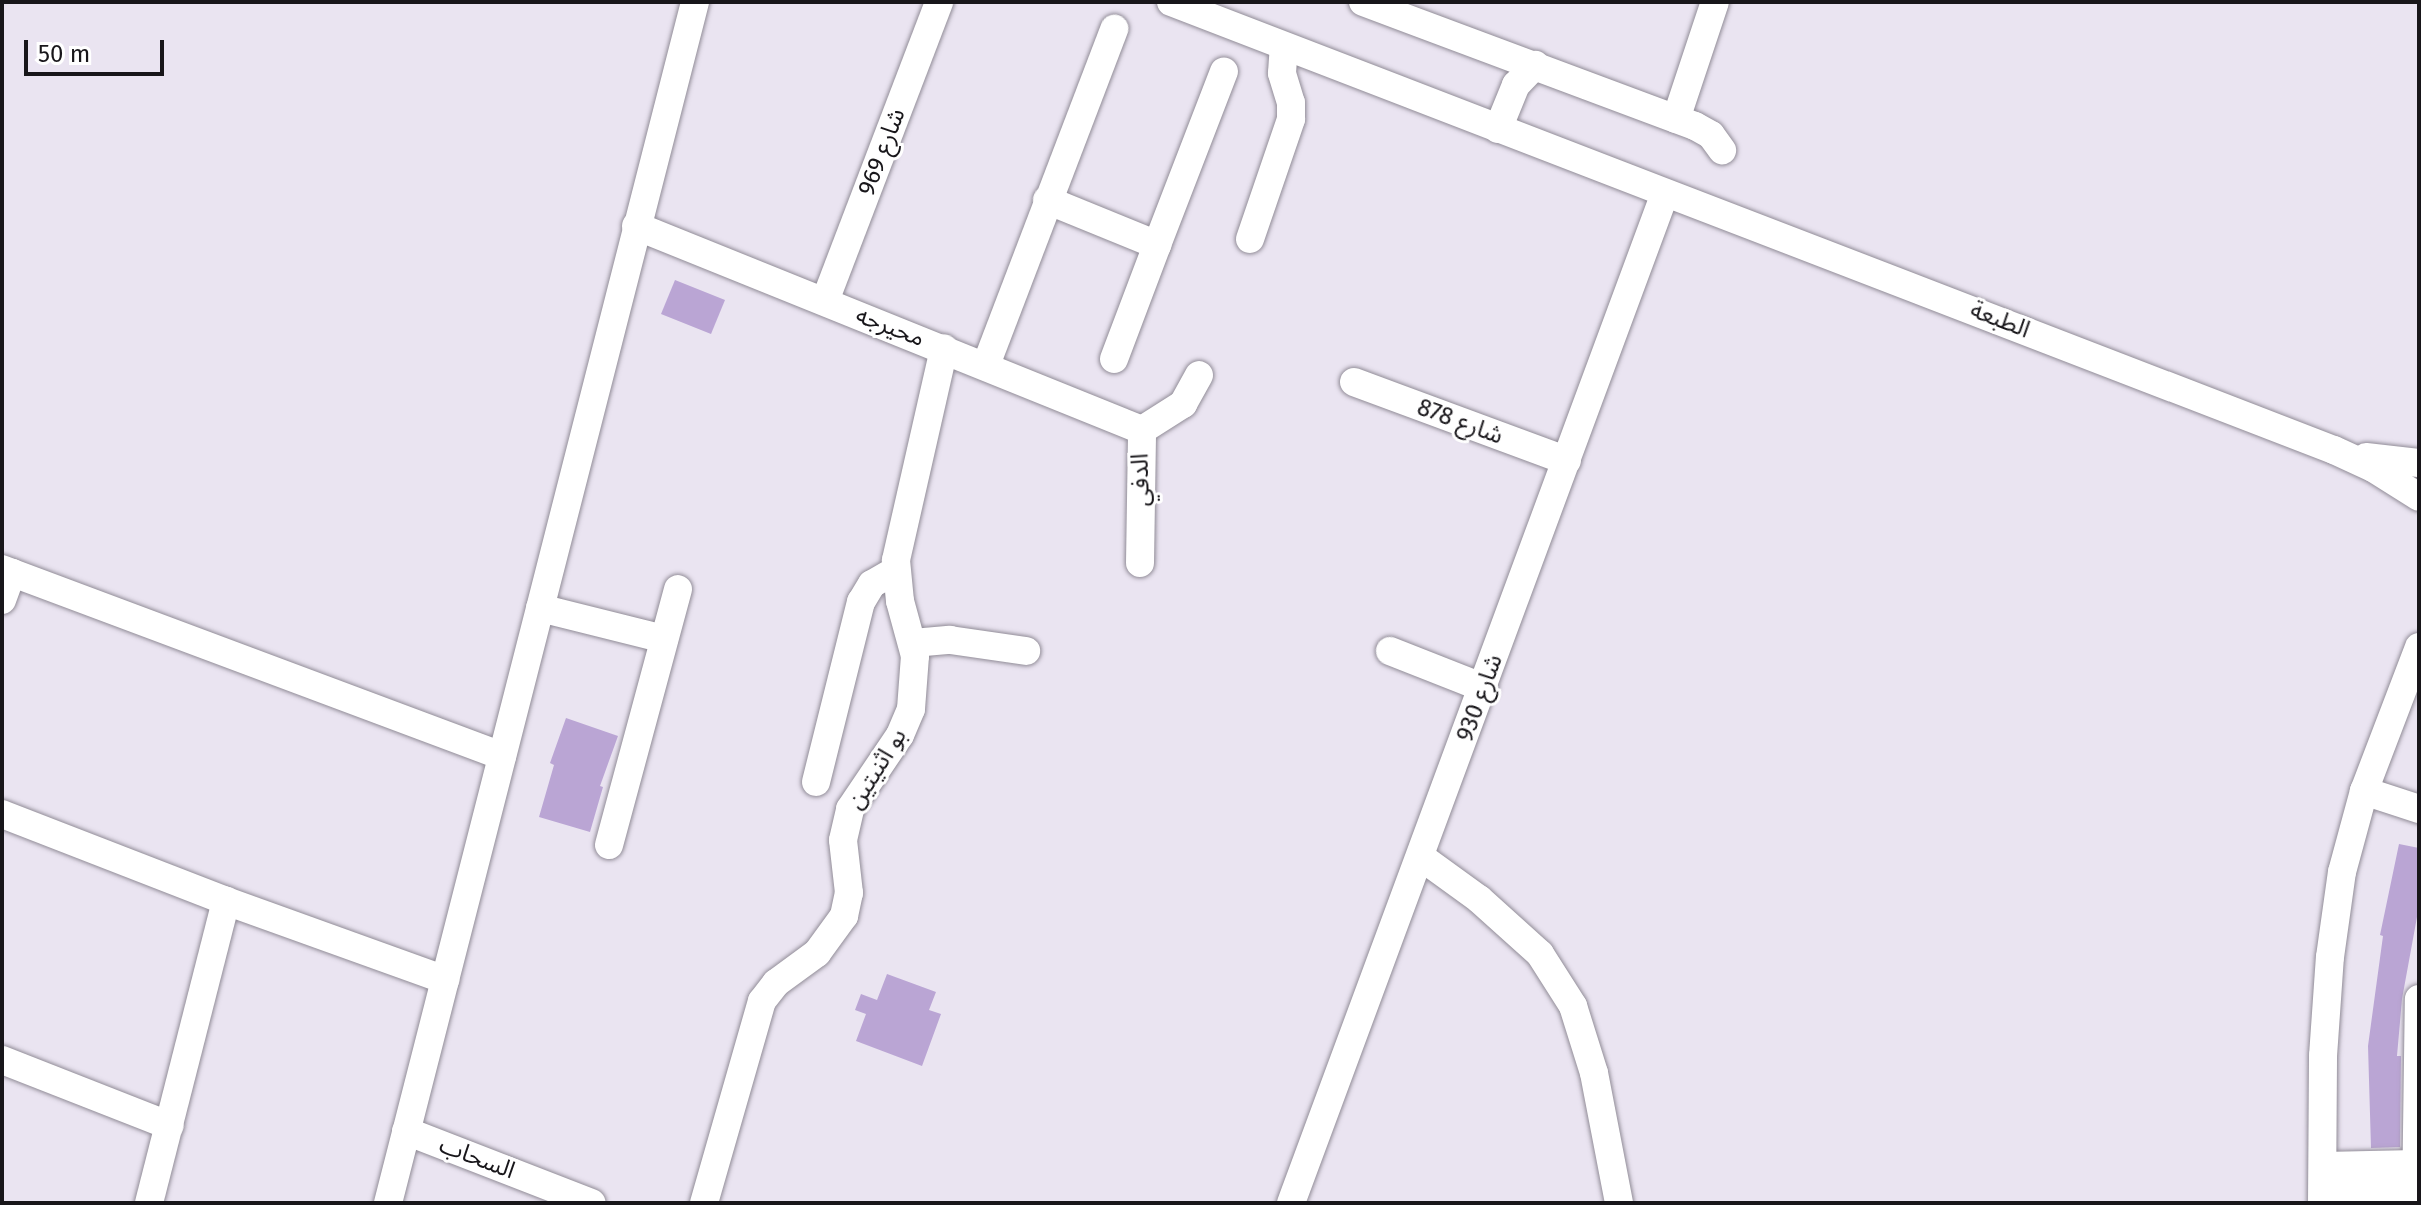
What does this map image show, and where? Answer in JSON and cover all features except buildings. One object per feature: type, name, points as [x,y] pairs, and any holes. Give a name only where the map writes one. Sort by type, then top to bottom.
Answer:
[{"type":"street","points":[[388,1203],[695,2]]},
{"type":"street","name":"شارع 969","points":[[825,301],[939,2]]},
{"type":"street","name":"الطبعة","points":[[1171,2],[2334,450]]},
{"type":"street","points":[[1363,2],[1703,130],[1722,150]]},
{"type":"street","points":[[1676,119],[1715,2]]},
{"type":"street","points":[[986,365],[1114,29]]},
{"type":"street","points":[[1250,239],[1291,119],[1291,103],[1282,73],[1284,47]]},
{"type":"street","points":[[1498,129],[1516,85],[1535,65]]},
{"type":"street","points":[[1114,359],[1224,71]]},
{"type":"street","name":"شارع 930","points":[[1291,1203],[1665,193]]},
{"type":"street","points":[[1047,200],[1157,245]]},
{"type":"street","name":"محيرجه","points":[[636,226],[1142,430]]},
{"type":"street","name":"بو اثنيتين","points":[[704,1203],[762,1001],[776,983],[817,953],[844,916],[849,893],[843,856],[845,824],[857,794],[907,723],[915,682],[913,643],[900,601],[896,570],[899,539],[944,348]]},
{"type":"street","name":"الدفي","points":[[1140,563],[1142,430],[1183,404],[1199,375]]},
{"type":"street","name":"شارع 878","points":[[1354,382],[1567,461]]},
{"type":"street","points":[[2334,450],[2419,463]]},
{"type":"street","points":[[2334,450],[2373,468],[2419,497]]},
{"type":"street","points":[[816,782],[861,602],[872,584],[896,570]]},
{"type":"street","points":[[2,600],[7,571],[502,756]]},
{"type":"street","points":[[609,845],[678,589]]},
{"type":"street","points":[[540,608],[664,639]]},
{"type":"street","points":[[913,643],[950,640],[1026,651]]},
{"type":"street","points":[[2419,647],[2364,791],[2342,872],[2330,957],[2323,1056],[2323,1187],[2416,1185],[2419,999]]},
{"type":"street","points":[[1390,651],[1484,688]]},
{"type":"street","points":[[2364,791],[2419,809]]},
{"type":"street","points":[[2,814],[226,901],[445,980]]},
{"type":"street","points":[[1421,857],[1479,899],[1540,954],[1573,1006],[1594,1073],[1619,1203]]},
{"type":"street","points":[[149,1203],[226,901]]},
{"type":"street","points":[[2,1060],[170,1126]]},
{"type":"street","name":"السحاب","points":[[406,1131],[592,1203]]}]
